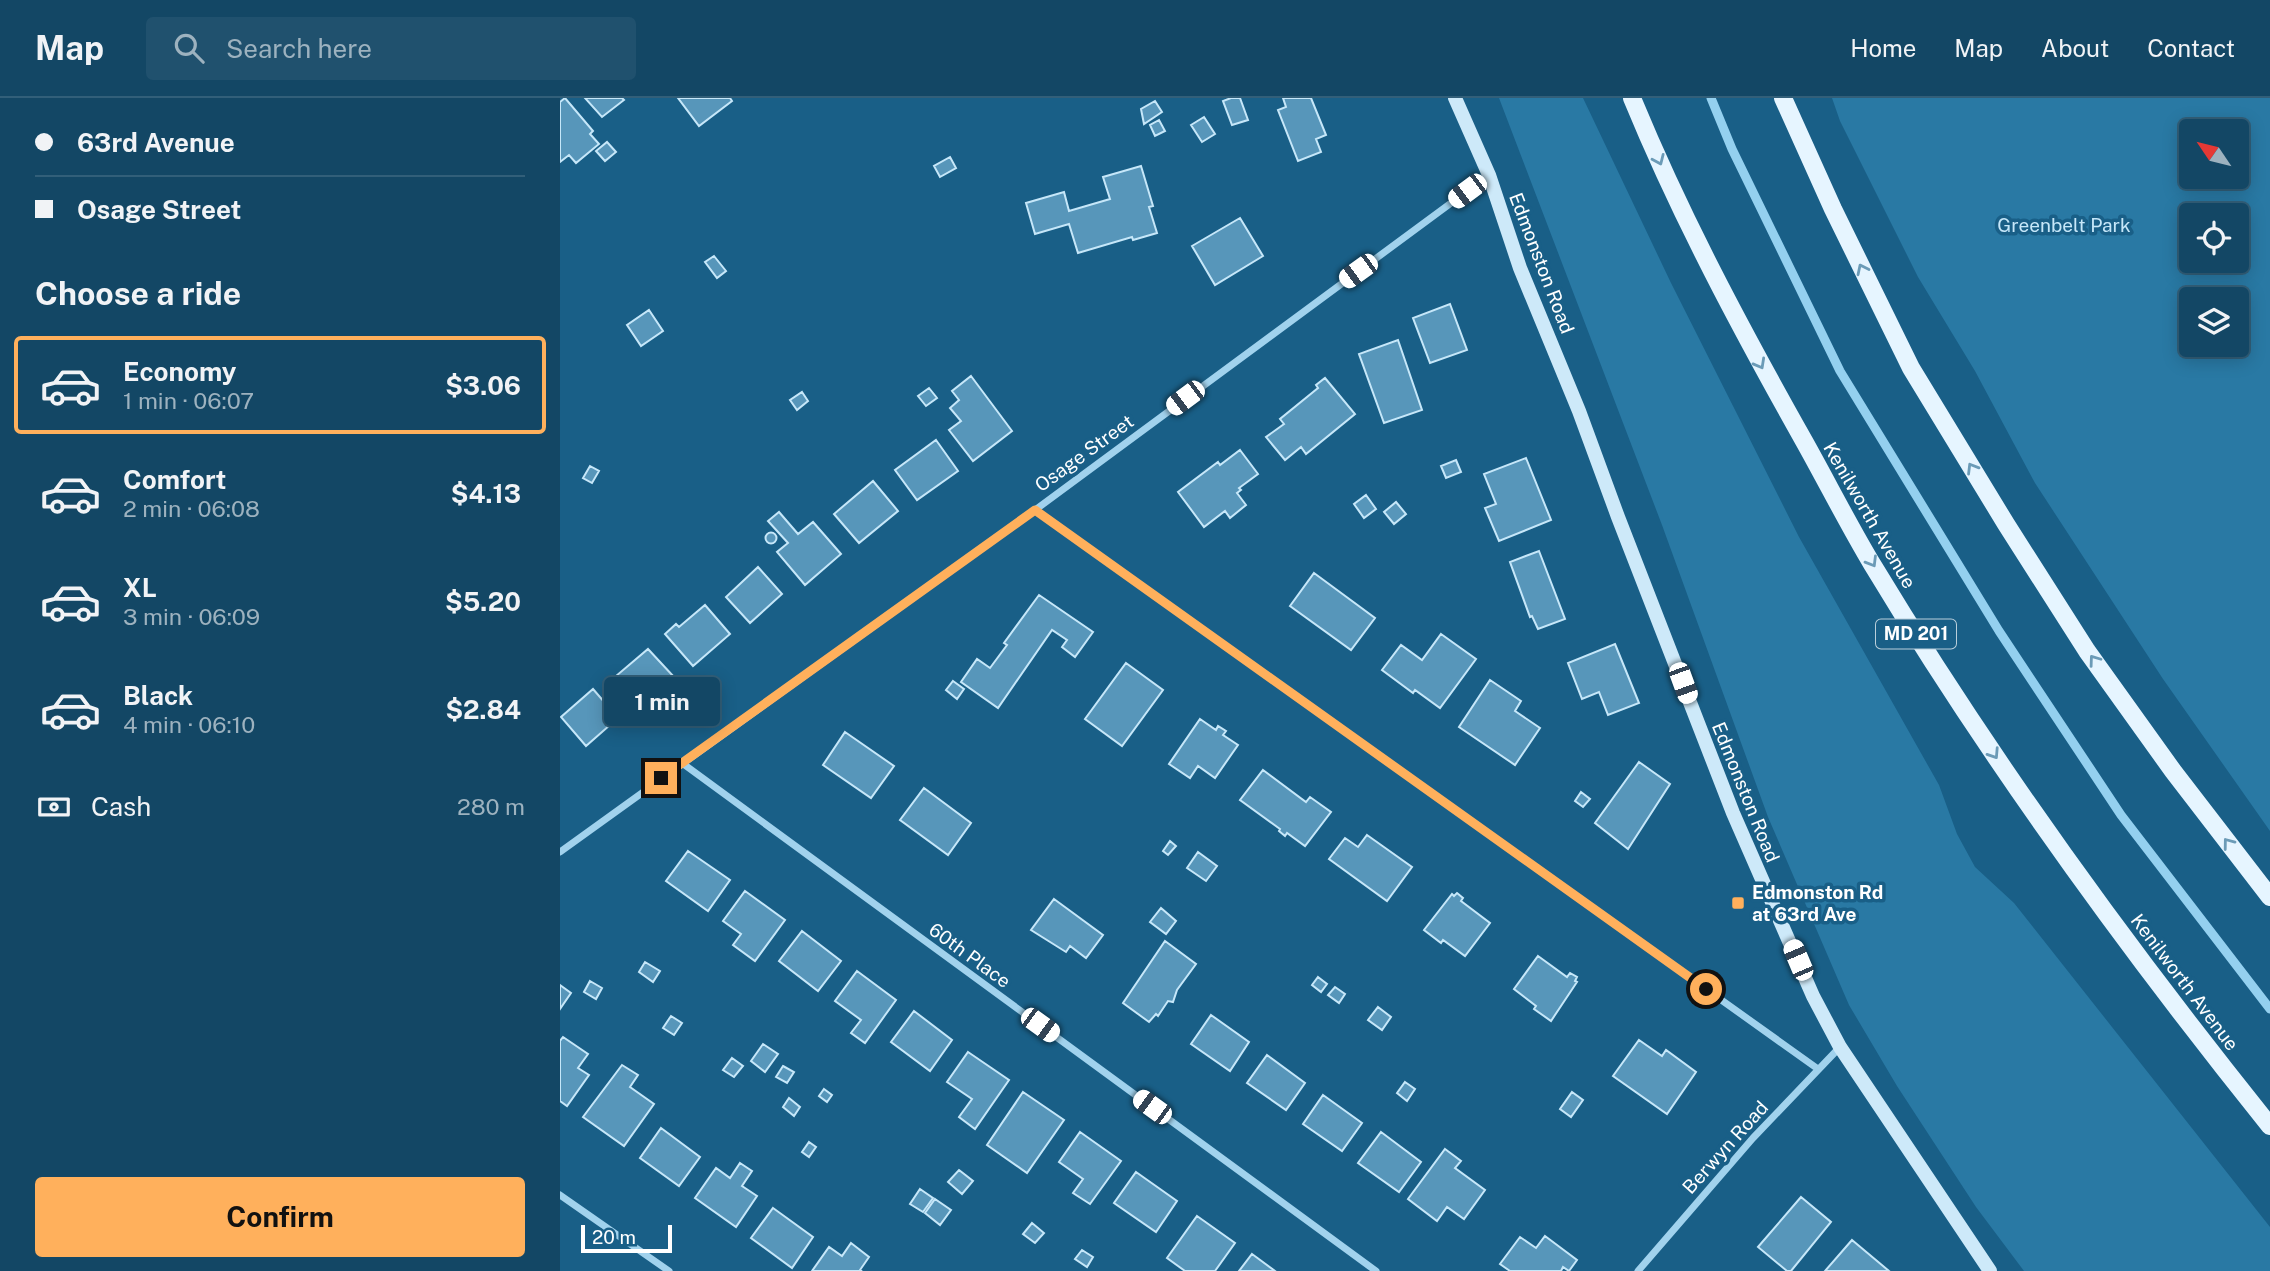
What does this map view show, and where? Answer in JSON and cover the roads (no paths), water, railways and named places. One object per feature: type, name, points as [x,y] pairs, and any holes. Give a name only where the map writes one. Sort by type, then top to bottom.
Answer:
[{"type":"main road","name":"Kenilworth Avenue","points":[[1632,98],[1688,225],[1734,318],[1871,562],[1956,696],[2063,854],[2270,1126]]},
{"type":"main road","points":[[1783,98],[1833,209],[1911,368],[2087,651],[2270,897]]},
{"type":"street","name":"Edmonston Road","points":[[1455,98],[1489,175],[1520,268],[1579,411],[1733,813],[1813,996],[1840,1047],[1990,1271]]},
{"type":"street","name":"Osage Street","points":[[560,852],[1035,510],[1489,175]]},
{"type":"street","points":[[1035,510],[1818,1069]]},
{"type":"street","name":"60th Place","points":[[682,763],[1376,1271]]},
{"type":"street","name":"Berwyn Road","points":[[1638,1271],[1753,1138],[1840,1047]]},
{"type":"street","points":[[560,1195],[669,1271]]},
{"type":"waterway","points":[[1711,98],[1732,149],[1840,371],[1999,631],[2121,815],[2270,1009]]},
{"type":"place","name":"Edmonston Rd at 63rd Ave","points":[[1738,903]]},
{"type":"park label","name":"Greenbelt Park","points":[[2064,225]]}]
